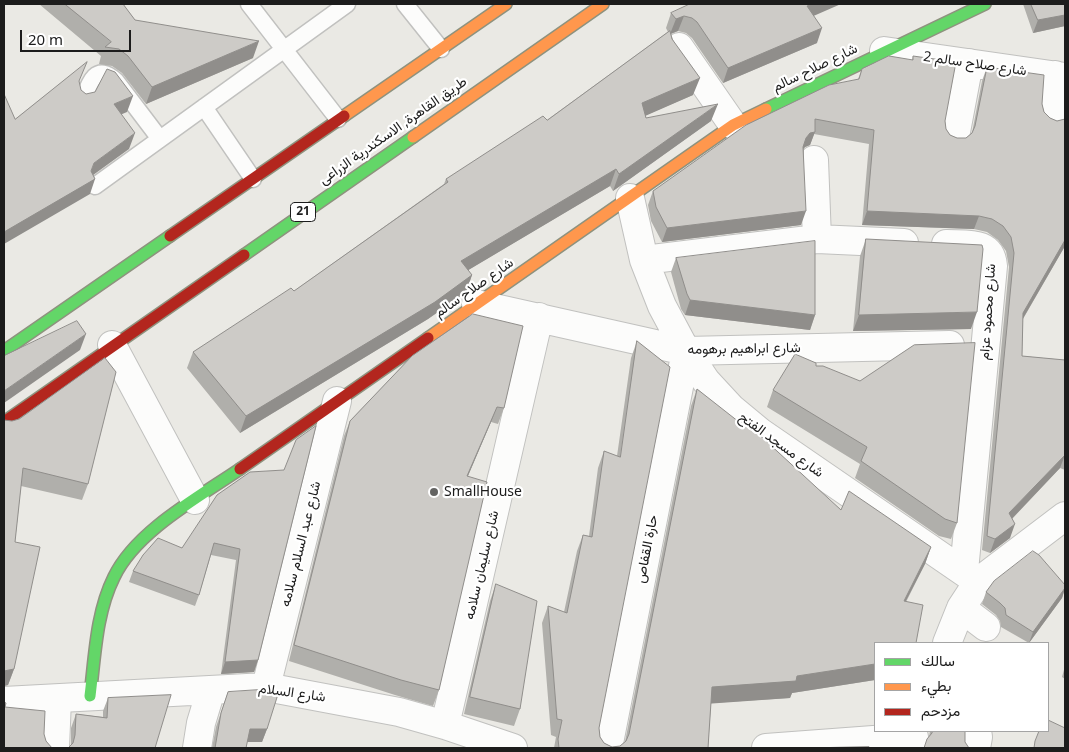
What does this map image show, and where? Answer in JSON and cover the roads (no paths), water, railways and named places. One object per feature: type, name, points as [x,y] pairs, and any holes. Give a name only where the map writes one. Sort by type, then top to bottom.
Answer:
[{"type":"main road","points":[[4,351],[506,4]]},
{"type":"main road","name":"طريق القاهرة, الاسكندرية الزراعى","points":[[4,422],[603,4]]},
{"type":"main road","name":"شارع صلاح سالم","points":[[90,696],[101,619],[108,590],[122,563],[140,540],[163,522],[733,125],[985,4]]},
{"type":"street","points":[[679,47],[733,125]]},
{"type":"street","name":"شارع صلاح سالم 2","points":[[884,51],[1060,76]]},
{"type":"street","points":[[955,136],[969,63]]},
{"type":"street","points":[[1053,118],[1060,76]]},
{"type":"street","points":[[814,160],[817,239]]},
{"type":"street","name":"شارع مسجد الفتح","points":[[630,198],[644,260],[662,306],[686,351],[706,382],[731,408],[760,432],[971,576]]},
{"type":"street","name":"شارع محمود عزام","points":[[644,260],[817,239],[982,246],[989,251],[993,258],[993,266],[971,576]]},
{"type":"street","name":"شارع ابراهيم برهومه","points":[[476,304],[686,351],[986,344]]},
{"type":"street","name":"شارع سليمان سلامه","points":[[445,725],[538,317]]},
{"type":"street","points":[[112,345],[194,500]]},
{"type":"street","name":"حارة القفاص","points":[[608,748],[686,351]]},
{"type":"street","name":"شارع عبد السلام سلامه","points":[[266,687],[337,401]]},
{"type":"street","points":[[947,642],[971,576],[1065,516]]},
{"type":"street","points":[[961,608],[986,627]]},
{"type":"street","name":"شارع السلام","points":[[4,701],[266,687],[390,710],[445,725],[513,748]]},
{"type":"street","points":[[197,748],[211,690]]},
{"type":"street","points":[[55,748],[57,698]]},
{"type":"street","points":[[976,732],[978,736],[976,748]]},
{"type":"street","points":[[766,748],[914,739]]},
{"type":"lane","points":[[249,4],[338,120]]},
{"type":"lane","points":[[95,186],[347,4]]},
{"type":"lane","points":[[405,4],[441,49]]},
{"type":"lane","points":[[83,100],[89,80],[95,75],[110,75],[160,139]]},
{"type":"lane","points":[[204,107],[253,179]]},
{"type":"place","name":"SmallHouse","points":[[434,492]]}]
